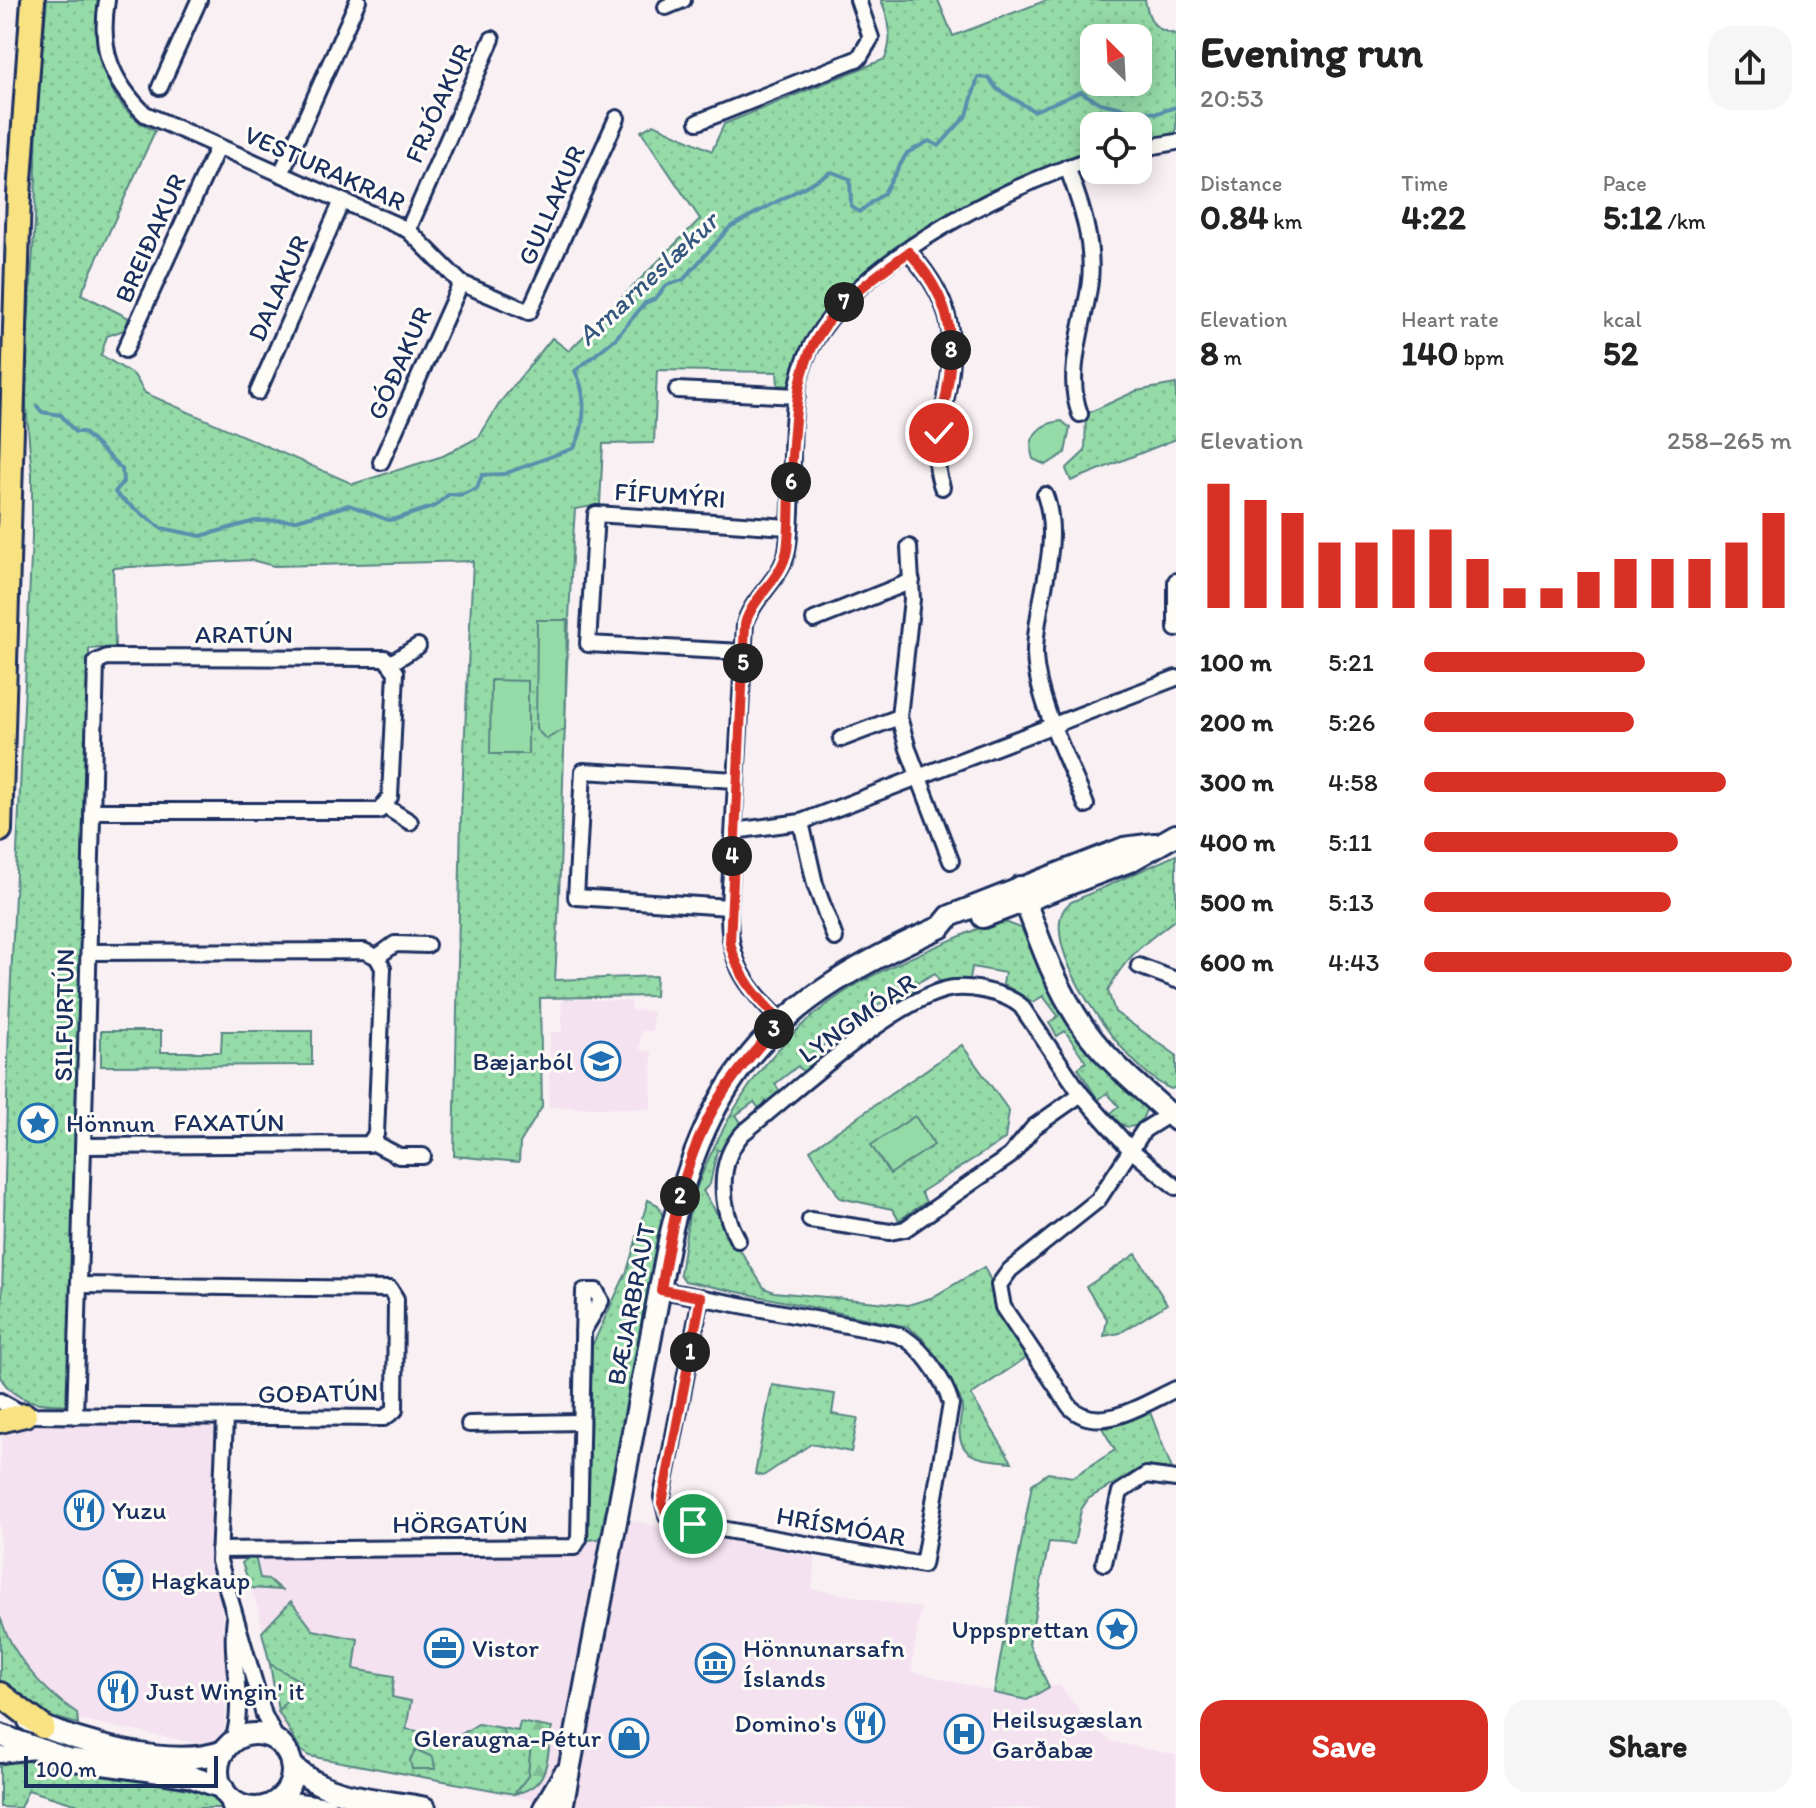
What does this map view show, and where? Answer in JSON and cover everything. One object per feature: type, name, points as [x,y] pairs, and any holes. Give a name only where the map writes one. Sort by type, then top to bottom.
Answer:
[{"type":"main road","points":[[0,830],[19,194],[33,0]]},
{"type":"main road","points":[[0,1421],[25,1415]]},
{"type":"main road","points":[[0,1694],[52,1730]]},
{"type":"street","name":"VESTURAKRAR","points":[[107,0],[103,40],[108,64],[121,90],[145,114],[408,230],[461,283],[529,312]]},
{"type":"street","points":[[160,87],[199,0]]},
{"type":"street","points":[[281,174],[358,0]]},
{"type":"street","points":[[666,7],[683,0]]},
{"type":"street","points":[[698,122],[859,58],[871,38],[858,0]]},
{"type":"street","name":"FRJÓAKUR","points":[[408,230],[492,39]]},
{"type":"street","name":"GULLAKUR","points":[[529,312],[617,118]]},
{"type":"street","points":[[1152,146],[1176,142]]},
{"type":"street","name":"BREIÐAKUR","points":[[125,350],[218,146]]},
{"type":"street","points":[[781,1021],[753,994],[742,976],[730,943],[729,907],[747,617],[781,567],[787,552],[797,396],[805,359],[826,321],[846,299],[909,252],[977,206],[1080,163]]},
{"type":"street","points":[[1067,167],[1085,214],[1089,243],[1090,280],[1072,393],[1080,414]]},
{"type":"street","name":"DALAKUR","points":[[258,392],[341,203]]},
{"type":"street","points":[[909,252],[930,275],[951,330],[948,387],[935,453],[942,487]]},
{"type":"street","name":"GÓÐAKUR","points":[[381,462],[461,283]]},
{"type":"street","points":[[677,390],[797,396]]},
{"type":"street","points":[[1045,495],[1053,520],[1035,658],[1055,726],[1086,805]]},
{"type":"street","name":"FÍFUMÝRI","points":[[743,652],[588,644],[596,514],[788,527]]},
{"type":"street","points":[[909,547],[912,581],[899,717],[951,861]]},
{"type":"street","points":[[814,620],[912,581]]},
{"type":"street","points":[[1176,581],[1176,629]]},
{"type":"street","points":[[386,807],[396,672],[391,663],[418,646]]},
{"type":"street","name":"ARATÚN","points":[[96,662],[107,657],[385,658],[391,663]]},
{"type":"street","name":"SILFURTÚN","points":[[75,1416],[96,662]]},
{"type":"street","points":[[734,831],[801,822],[920,779],[1176,678]]},
{"type":"street","points":[[841,739],[899,717]]},
{"type":"street","points":[[729,907],[576,897],[580,823],[583,771],[736,780]]},
{"type":"street","points":[[92,811],[375,812],[386,807]]},
{"type":"street","points":[[386,807],[410,822]]},
{"type":"street","points":[[801,822],[815,884],[835,938]]},
{"type":"street","name":"BÆJARBRAUT","points":[[562,1808],[676,1210],[699,1137],[720,1097],[781,1021],[837,978],[941,927],[955,928],[1022,894],[1130,861],[1155,844],[1176,835]]},
{"type":"street","points":[[1022,894],[1059,986],[1086,1030],[1173,1114],[1144,1130],[1098,1200],[1001,1278],[999,1296],[1070,1407],[1086,1419],[1107,1419],[1176,1389]]},
{"type":"street","points":[[377,957],[395,944],[427,945]]},
{"type":"street","points":[[89,952],[364,951],[377,957],[383,968],[376,1129],[372,1142]]},
{"type":"street","points":[[1139,966],[1176,980]]},
{"type":"street","name":"LYNGMÓAR","points":[[738,1240],[727,1220],[722,1200],[735,1142],[874,1030],[940,991],[975,990],[1016,1001],[1081,1094],[1130,1149],[1176,1187]]},
{"type":"street","points":[[810,1220],[896,1232],[905,1229],[1010,1156],[1034,1127],[1081,1094]]},
{"type":"street","name":"FAXATÚN","points":[[84,1146],[361,1146],[372,1142],[399,1156],[423,1156]]},
{"type":"street","name":"GOÐATÚN","points":[[0,1401],[25,1415],[225,1418],[391,1416],[397,1402],[395,1293],[385,1288],[80,1285]]},
{"type":"street","name":"HRÍSMÓAR","points":[[661,1290],[701,1297],[894,1334],[912,1342],[951,1404],[923,1565],[693,1524],[667,1515],[662,1497],[701,1297]]},
{"type":"street","name":"HÖRGATÚN","points":[[219,1550],[574,1547],[579,1539],[583,1331]]},
{"type":"street","points":[[225,1418],[219,1550],[235,1618],[242,1631],[264,1715],[277,1741],[291,1764],[304,1777],[326,1788],[425,1808]]},
{"type":"street","points":[[469,1424],[581,1422]]},
{"type":"street","points":[[1104,1563],[1120,1492],[1146,1475],[1176,1479]]},
{"type":"street","points":[[227,1797],[218,1770],[240,1709],[233,1650],[235,1618]]},
{"type":"street","points":[[0,1707],[52,1730]]},
{"type":"street","points":[[0,1727],[52,1730],[154,1754],[203,1758],[255,1734],[277,1741]]},
{"type":"street","points":[[0,1735],[39,1752]]},
{"type":"street","points":[[0,1755],[39,1752],[189,1776],[242,1805],[327,1808]]},
{"type":"street","points":[[265,1805],[289,1784],[291,1764]]},
{"type":"street","points":[[544,1808],[569,1768]]},
{"type":"street","points":[[569,1768],[576,1808]]},
{"type":"shaded area","name":"Bæjarból","points":[[562,999],[631,1001],[631,1010],[653,1011],[653,1031],[641,1031],[640,1050],[652,1051],[651,1109],[549,1107],[550,1032],[562,1032]]},
{"type":"shaded area","points":[[7,1389],[31,1404],[217,1411],[216,1537],[226,1667],[225,1726],[216,1747],[59,1716],[0,1634],[0,1464]]},
{"type":"shaded area","points":[[623,1519],[816,1558],[812,1589],[921,1608],[911,1671],[1027,1700],[1049,1687],[1060,1685],[1092,1727],[1113,1742],[1176,1755],[1176,1808],[572,1808],[309,1756],[277,1719],[259,1611],[242,1563],[254,1552],[575,1555],[585,1549],[588,1540],[604,1538]]},
{"type":"green space","points":[[47,0],[102,0],[99,39],[106,76],[124,108],[155,131],[81,294],[129,318],[124,330],[107,336],[101,355],[134,375],[145,393],[353,484],[443,456],[479,437],[501,401],[552,338],[569,351],[700,219],[641,131],[654,124],[712,151],[724,124],[885,59],[889,30],[881,0],[938,0],[953,36],[1047,0],[1145,0],[1154,24],[1176,34],[1176,139],[1152,143],[1152,112],[1080,112],[1080,153],[968,204],[853,284],[814,324],[794,386],[778,385],[777,372],[657,370],[654,443],[603,444],[600,505],[575,509],[555,980],[656,976],[655,996],[540,998],[542,1107],[520,1143],[519,1162],[454,1156],[461,816],[473,561],[274,566],[251,560],[113,568],[115,647],[89,649],[90,781],[71,1405],[40,1403],[22,1398],[0,1377],[9,1021],[32,537],[32,474],[24,382],[35,221],[37,103]]},
{"type":"green space","points":[[1176,384],[1176,439],[1071,481],[1066,469],[1085,451],[1086,414],[1136,391]]},
{"type":"green space","points":[[1062,421],[1070,428],[1065,453],[1046,465],[1033,459],[1033,437],[1041,428]]},
{"type":"green space","points":[[537,620],[567,620],[565,729],[546,739],[536,729]]},
{"type":"green space","points":[[491,680],[528,681],[528,754],[490,754]]},
{"type":"green space","points":[[1176,855],[1176,919],[1129,959],[1108,991],[1115,1012],[1176,1055],[1176,1086],[1172,1089],[1154,1079],[1132,1059],[1089,1003],[1072,972],[1062,943],[1060,919],[1071,902]]},
{"type":"green space","points":[[1005,922],[1021,928],[1038,962],[1144,1101],[1147,1108],[1140,1124],[1127,1127],[1117,1121],[1110,1114],[1119,1106],[1107,1093],[1098,1100],[1078,1068],[1086,1062],[1065,1031],[1057,1036],[1049,1023],[1058,1016],[1043,996],[1033,1002],[1003,984],[1005,973],[972,967],[970,979],[940,982],[935,973],[911,986],[916,995],[894,1008],[887,999],[861,1017],[867,1027],[851,1040],[843,1031],[817,1050],[825,1060],[806,1075],[798,1066],[775,1084],[782,1094],[761,1111],[754,1102],[736,1115],[742,1124],[731,1136],[726,1151],[717,1150],[710,1184],[703,1191],[764,1288],[774,1292],[908,1305],[931,1298],[984,1267],[992,1283],[993,1302],[1027,1357],[971,1395],[1012,1462],[981,1458],[967,1451],[960,1435],[960,1398],[922,1338],[908,1327],[685,1281],[680,1274],[689,1214],[695,1204],[692,1200],[705,1167],[737,1105],[779,1049],[831,1001],[861,982],[984,926]]},
{"type":"green space","points":[[101,1031],[161,1031],[161,1052],[221,1052],[222,1031],[312,1031],[312,1065],[101,1066]]},
{"type":"green space","points":[[962,1045],[1009,1111],[1005,1139],[921,1192],[926,1202],[899,1220],[892,1209],[840,1198],[810,1150]]},
{"type":"green space","points":[[915,1116],[934,1145],[890,1174],[871,1145]]},
{"type":"green space","points":[[648,1200],[658,1205],[665,1221],[604,1538],[588,1540],[592,1346],[627,1271]]},
{"type":"green space","points":[[1136,1254],[1167,1304],[1120,1333],[1104,1336],[1107,1319],[1086,1287]]},
{"type":"green space","points":[[772,1385],[835,1394],[832,1414],[858,1418],[851,1452],[811,1444],[763,1476],[755,1474]]},
{"type":"green space","points":[[1150,1412],[1172,1469],[1144,1466],[1088,1499],[1081,1510],[1074,1544],[1049,1542],[1029,1644],[1049,1687],[1027,1700],[994,1693],[1032,1484],[1048,1473],[1073,1477],[1115,1450],[1101,1426]]},
{"type":"green space","points":[[254,1552],[260,1578],[268,1579],[281,1590],[251,1588],[242,1563]]},
{"type":"green space","points":[[291,1601],[313,1630],[358,1639],[354,1669],[394,1676],[392,1697],[411,1701],[406,1729],[455,1738],[478,1724],[502,1728],[506,1740],[528,1739],[531,1743],[528,1776],[514,1794],[309,1756],[301,1750],[278,1711],[301,1682],[270,1664],[262,1632]]},
{"type":"green space","points":[[0,1617],[21,1660],[52,1694],[77,1713],[78,1724],[57,1718],[54,1722],[0,1688]]},
{"type":"green space","points":[[270,1664],[302,1682],[278,1711]]},
{"type":"green space","points":[[520,1722],[552,1728],[541,1778],[535,1785],[514,1794],[528,1776],[531,1743],[528,1739],[506,1740],[502,1728],[518,1731]]},
{"type":"green space","points":[[416,1750],[433,1757],[435,1769],[412,1769],[410,1760]]},
{"type":"green space","points":[[26,1756],[217,1795],[226,1803],[225,1808],[88,1808],[28,1790],[20,1808],[0,1807],[0,1759]]},
{"type":"waterway","name":"Arnarneslækur","points":[[37,406],[42,412],[61,415],[75,432],[83,432],[122,469],[123,482],[115,492],[161,528],[201,536],[255,521],[297,520],[349,505],[388,520],[396,519],[435,506],[449,494],[461,495],[477,488],[482,475],[504,474],[574,448],[584,409],[582,389],[575,371],[616,338],[645,303],[655,299],[667,285],[683,280],[730,227],[832,172],[850,179],[851,206],[859,212],[884,193],[907,153],[929,141],[939,146],[967,115],[978,77],[989,78],[997,89],[1034,111],[1081,92],[1100,103],[1136,111],[1157,113],[1176,107]]},
{"type":"place","name":"Bæjarból","points":[[601,1061]]},
{"type":"place","name":"Hönnun","points":[[38,1123]]},
{"type":"place","name":"Yuzu","points":[[84,1510]]},
{"type":"place","name":"Hagkaup","points":[[123,1580]]},
{"type":"place","name":"Uppsprettan","points":[[1117,1629]]},
{"type":"place","name":"Vistor","points":[[444,1648]]},
{"type":"place","name":"Hönnunarsafn Íslands","points":[[715,1663]]},
{"type":"place","name":"Just Wingin' it","points":[[118,1691]]},
{"type":"place","name":"Domino's","points":[[865,1723]]},
{"type":"place","name":"Heilsugæslan Garðabæ","points":[[964,1734]]},
{"type":"place","name":"Gleraugna-Pétur","points":[[629,1738]]},
{"type":"route","points":[[693,1524],[667,1515],[662,1503],[701,1297],[661,1290],[669,1241],[687,1171],[709,1116],[747,1060],[781,1021],[753,994],[742,976],[730,943],[729,907],[745,624],[754,603],[781,567],[787,552],[795,416],[805,359],[836,309],[909,252],[930,275],[951,330],[948,387],[939,433]]}]
